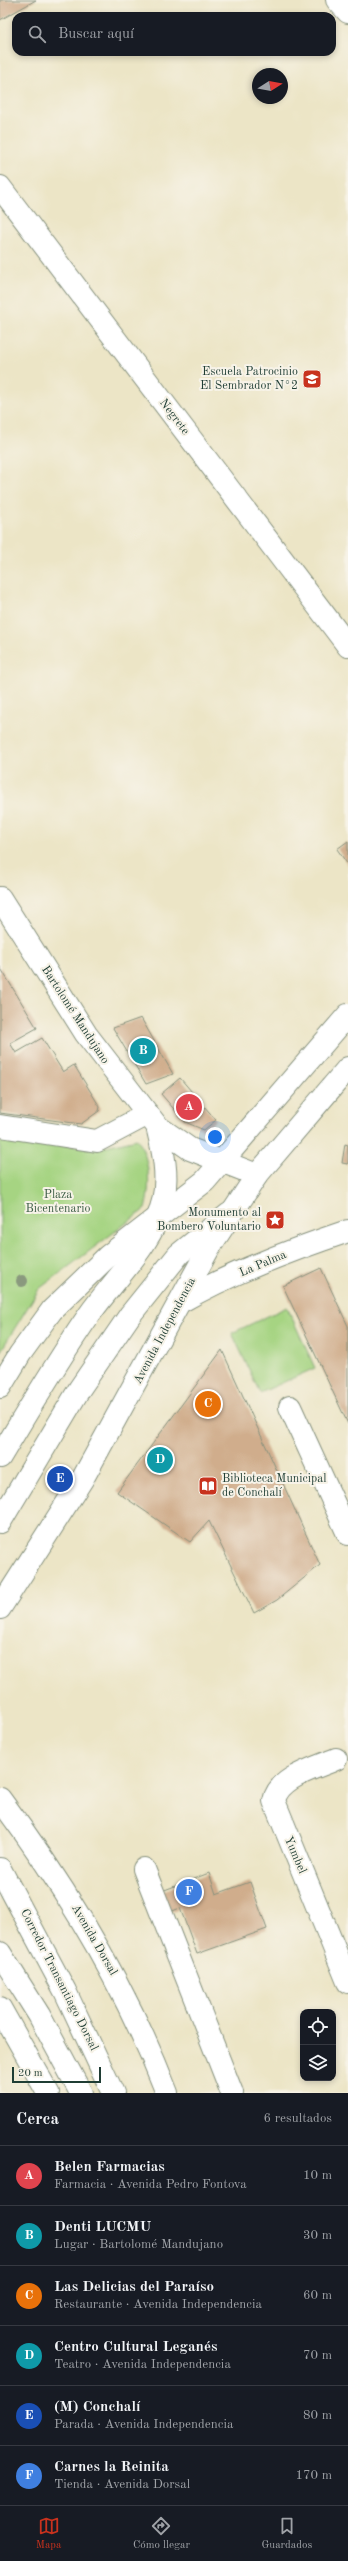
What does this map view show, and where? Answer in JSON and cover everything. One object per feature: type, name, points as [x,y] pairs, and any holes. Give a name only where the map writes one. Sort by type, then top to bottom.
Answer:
[{"type":"main road","points":[[337,0],[348,12]]},
{"type":"main road","name":"Negrete","points":[[0,187],[348,646]]},
{"type":"main road","name":"Bartolomé Mandujano","points":[[3,909],[102,1057],[152,1120]]},
{"type":"main road","points":[[0,1387],[20,1354],[52,1310],[108,1256],[205,1181],[348,1015]]},
{"type":"main road","name":"Avenida Independencia","points":[[0,1608],[84,1478],[231,1212],[257,1175],[348,1068]]},
{"type":"main road","points":[[0,1126],[98,1141],[152,1120]]},
{"type":"main road","points":[[152,1120],[167,1135],[190,1149],[257,1175]]},
{"type":"main road","points":[[0,1457],[64,1351],[141,1247],[156,1219],[162,1202],[166,1168],[152,1120]]},
{"type":"main road","points":[[0,1522],[80,1388],[130,1315],[179,1254],[231,1212]]},
{"type":"main road","name":"La Palma","points":[[180,1302],[202,1290],[288,1253],[348,1231]]},
{"type":"main road","points":[[290,1407],[348,1534]]},
{"type":"main road","name":"Yumbel","points":[[336,1759],[283,1784],[278,1788],[274,1801],[348,1982]]},
{"type":"main road","name":"Avenida Dorsal","points":[[0,1799],[60,1884],[91,1934],[140,2030],[167,2093]]},
{"type":"main road","name":"Corredor Transantiago Dorsal","points":[[0,1869],[65,1991],[113,2093]]},
{"type":"main road","points":[[144,1869],[232,2093]]},
{"type":"main road","points":[[0,1953],[39,2015],[81,2093]]},
{"type":"main road","points":[[0,2008],[48,2093]]},
{"type":"green space","name":"Plaza Bicentenario","points":[[137,1139],[145,1154],[147,1163],[149,1182],[145,1209],[39,1289],[0,1352],[0,1140],[97,1148]]},
{"type":"green space","points":[[287,1307],[315,1368],[260,1393],[232,1333]]},
{"type":"building","points":[[0,0],[36,0],[12,12],[0,20]]},
{"type":"building","points":[[348,841],[348,865],[337,849]]},
{"type":"building","points":[[0,967],[37,1028],[10,1043],[16,1053],[42,1038],[63,1072],[74,1065],[100,1107],[99,1111],[81,1124],[0,1113]]},
{"type":"building","points":[[141,1018],[173,1074],[146,1084],[113,1028]]},
{"type":"building","points":[[180,1078],[216,1120],[204,1130],[185,1122],[161,1094]]},
{"type":"building","points":[[345,1144],[348,1145],[348,1164],[342,1163]]},
{"type":"building","points":[[321,1268],[348,1326],[348,1424],[283,1286]]},
{"type":"building","points":[[222,1350],[320,1565],[277,1600],[254,1613],[209,1521],[190,1542],[117,1492]]},
{"type":"building","points":[[209,1873],[216,1894],[250,1882],[267,1929],[197,1954],[180,1908],[170,1912],[162,1891]]},
{"type":"place","name":"Escuela Patrocinio El Sembrador N°2","points":[[312,379]]},
{"type":"place","name":"Denti LUCMU","points":[[143,1051]]},
{"type":"place","name":"Belen Farmacias","points":[[189,1107]]},
{"type":"place","name":"Monumento al Bombero Voluntario","points":[[275,1220]]},
{"type":"place","name":"Las Delicias del Paraíso","points":[[208,1404]]},
{"type":"place","name":"Centro Cultural Leganés","points":[[160,1460]]},
{"type":"place","name":"(M) Conchalí","points":[[60,1479]]},
{"type":"place","name":"Biblioteca Municipal de Conchalí","points":[[208,1486]]},
{"type":"place","name":"Carnes la Reinita","points":[[189,1892]]}]
